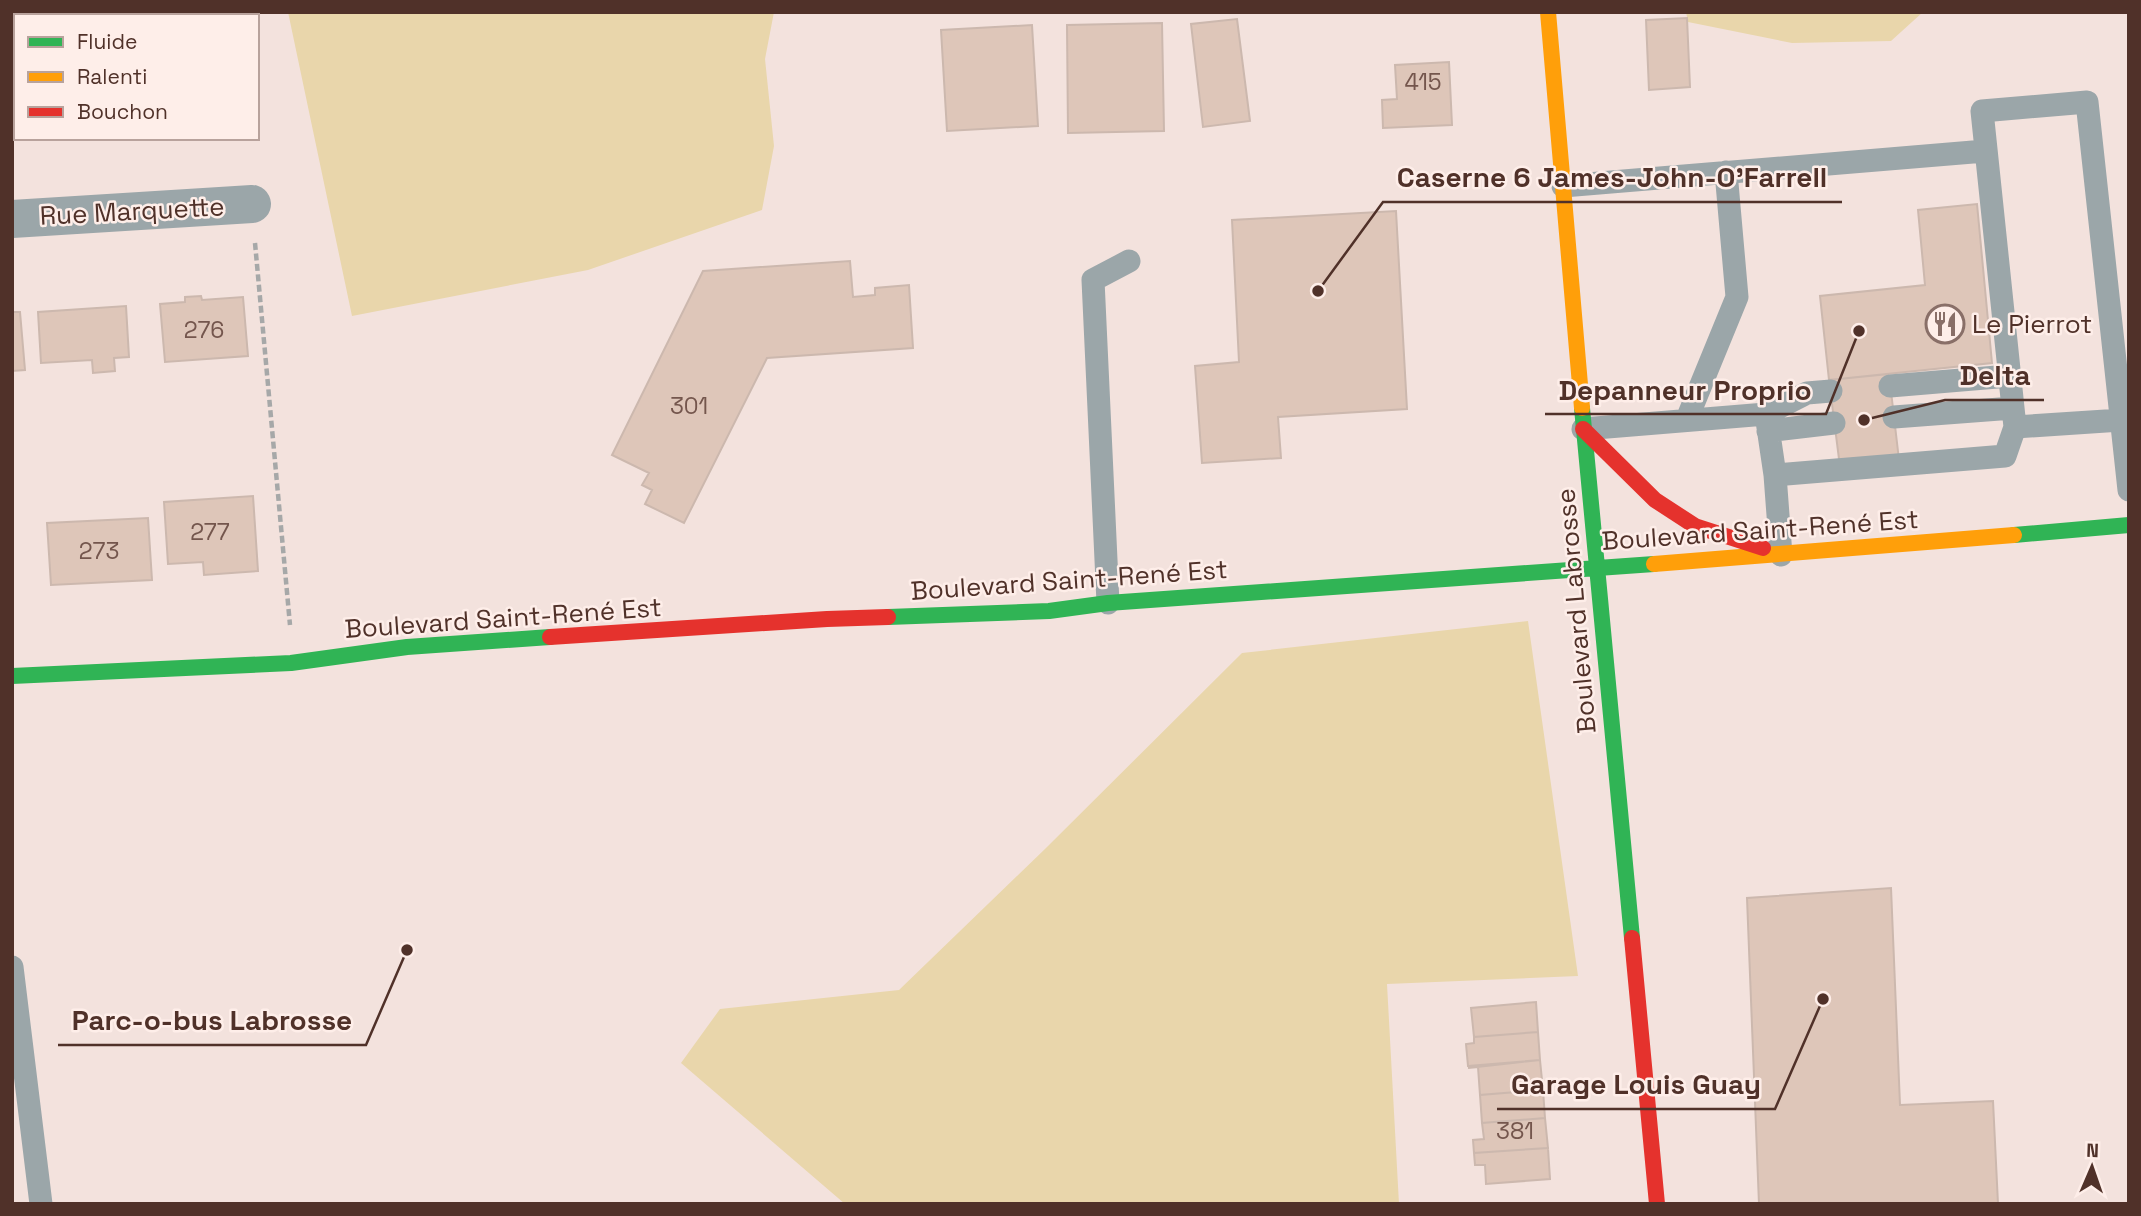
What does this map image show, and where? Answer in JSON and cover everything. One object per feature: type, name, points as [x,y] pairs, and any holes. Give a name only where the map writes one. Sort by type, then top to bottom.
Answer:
[{"type":"street","name":"Boulevard Labrosse","points":[[1548,12],[1595,567],[1657,1204]]},
{"type":"street","name":"Rue Marquette","points":[[12,219],[252,204]]},
{"type":"street","points":[[1583,429],[1656,500],[1695,526],[1781,555]]},
{"type":"street","name":"Boulevard Saint-René Est","points":[[12,676],[291,663],[407,647],[827,619],[1049,611],[1108,603],[1781,555],[2129,526]]},
{"type":"lane","points":[[1775,475],[2005,456],[2014,417],[1982,111],[2087,102],[2129,491]]},
{"type":"lane","points":[[1563,186],[1985,151]]},
{"type":"lane","points":[[1687,419],[1737,298],[1726,172]]},
{"type":"lane","points":[[1108,603],[1093,280],[1129,261]]},
{"type":"lane","points":[[1890,386],[2009,376]]},
{"type":"lane","points":[[1767,422],[1807,393],[1831,391]]},
{"type":"lane","points":[[1894,417],[2121,420]]},
{"type":"lane","points":[[1583,429],[1687,419],[1834,423]]},
{"type":"lane","points":[[1767,422],[1775,475],[1781,555]]},
{"type":"lane","points":[[12,967],[41,1204]]},
{"type":"path","points":[[252,204],[290,625],[291,663]]},
{"type":"shaded area","points":[[288,12],[774,12],[765,59],[774,146],[762,210],[588,270],[352,316]]},
{"type":"shaded area","points":[[1686,12],[1923,12],[1891,41],[1792,43],[1688,22]]},
{"type":"shaded area","points":[[1528,621],[1578,976],[1387,984],[1399,1204],[845,1204],[681,1063],[720,1009],[899,990],[1242,653]]},
{"type":"building","points":[[1687,18],[1690,87],[1649,90],[1646,20]]},
{"type":"building","points":[[1237,19],[1250,121],[1203,127],[1191,24]]},
{"type":"building","points":[[1162,23],[1164,131],[1068,133],[1067,25]]},
{"type":"building","points":[[1032,25],[1038,126],[947,131],[941,30]]},
{"type":"building","points":[[1449,62],[1452,125],[1383,128],[1382,100],[1397,99],[1395,65]]},
{"type":"building","points":[[12,65],[14,65],[14,119]]},
{"type":"building","points":[[1977,204],[1992,363],[1829,380],[1820,296],[1925,285],[1918,210]]},
{"type":"building","points":[[1396,211],[1407,409],[1278,417],[1281,458],[1202,463],[1195,366],[1239,362],[1232,220]]},
{"type":"building","points":[[850,261],[853,297],[875,295],[875,288],[909,285],[913,348],[767,358],[684,523],[645,504],[652,490],[642,485],[649,473],[612,455],[703,271]]},
{"type":"building","points":[[201,296],[202,300],[243,297],[248,356],[165,362],[160,304],[185,302],[185,297]]},
{"type":"building","points":[[126,306],[129,357],[114,358],[115,371],[93,373],[92,360],[41,363],[38,312]]},
{"type":"building","points":[[12,312],[20,312],[25,370],[12,371]]},
{"type":"building","points":[[1889,374],[1899,460],[1840,467],[1829,380]]},
{"type":"building","points":[[253,496],[258,571],[204,575],[203,562],[168,564],[164,502]]},
{"type":"building","points":[[148,518],[152,580],[51,585],[47,523]]},
{"type":"building","points":[[1891,888],[1900,1105],[1993,1101],[1998,1204],[1759,1204],[1747,898]]},
{"type":"building","points":[[1536,1002],[1538,1032],[1474,1037],[1471,1008]]},
{"type":"building","points":[[1538,1032],[1540,1060],[1468,1066],[1466,1044],[1474,1043],[1474,1037]]},
{"type":"building","points":[[1540,1060],[1543,1090],[1480,1095],[1478,1067],[1468,1068]]},
{"type":"building","points":[[1543,1090],[1545,1118],[1482,1123],[1480,1095]]},
{"type":"building","points":[[1545,1118],[1548,1148],[1474,1153],[1473,1140],[1484,1139],[1482,1123]]},
{"type":"building","points":[[1548,1148],[1550,1179],[1486,1184],[1485,1165],[1475,1165],[1474,1153]]},
{"type":"traffic: fast","points":[[1582,408],[1632,938]]},
{"type":"traffic: fast","points":[[2014,535],[2129,525]]},
{"type":"traffic: fast","points":[[888,617],[1049,611],[1108,603],[1654,564]]},
{"type":"traffic: fast","points":[[12,676],[291,663],[407,647],[550,637]]},
{"type":"traffic: slow","points":[[1548,12],[1582,408]]},
{"type":"traffic: slow","points":[[1654,564],[2014,535]]},
{"type":"traffic: jam","points":[[1583,429],[1655,500],[1695,526],[1763,548]]},
{"type":"traffic: jam","points":[[550,637],[888,617]]},
{"type":"traffic: jam","points":[[1632,938],[1657,1204]]},
{"type":"place","name":"Caserne 6 James-John-O'Farrell","points":[[1318,291]]},
{"type":"place","name":"Le Pierrot","points":[[1945,324]]},
{"type":"place","name":"Depanneur Proprio","points":[[1859,331]]},
{"type":"place","name":"Delta","points":[[1864,420]]},
{"type":"place","name":"Parc-o-bus Labrosse","points":[[407,950]]},
{"type":"place","name":"Garage Louis Guay","points":[[1823,999]]}]
